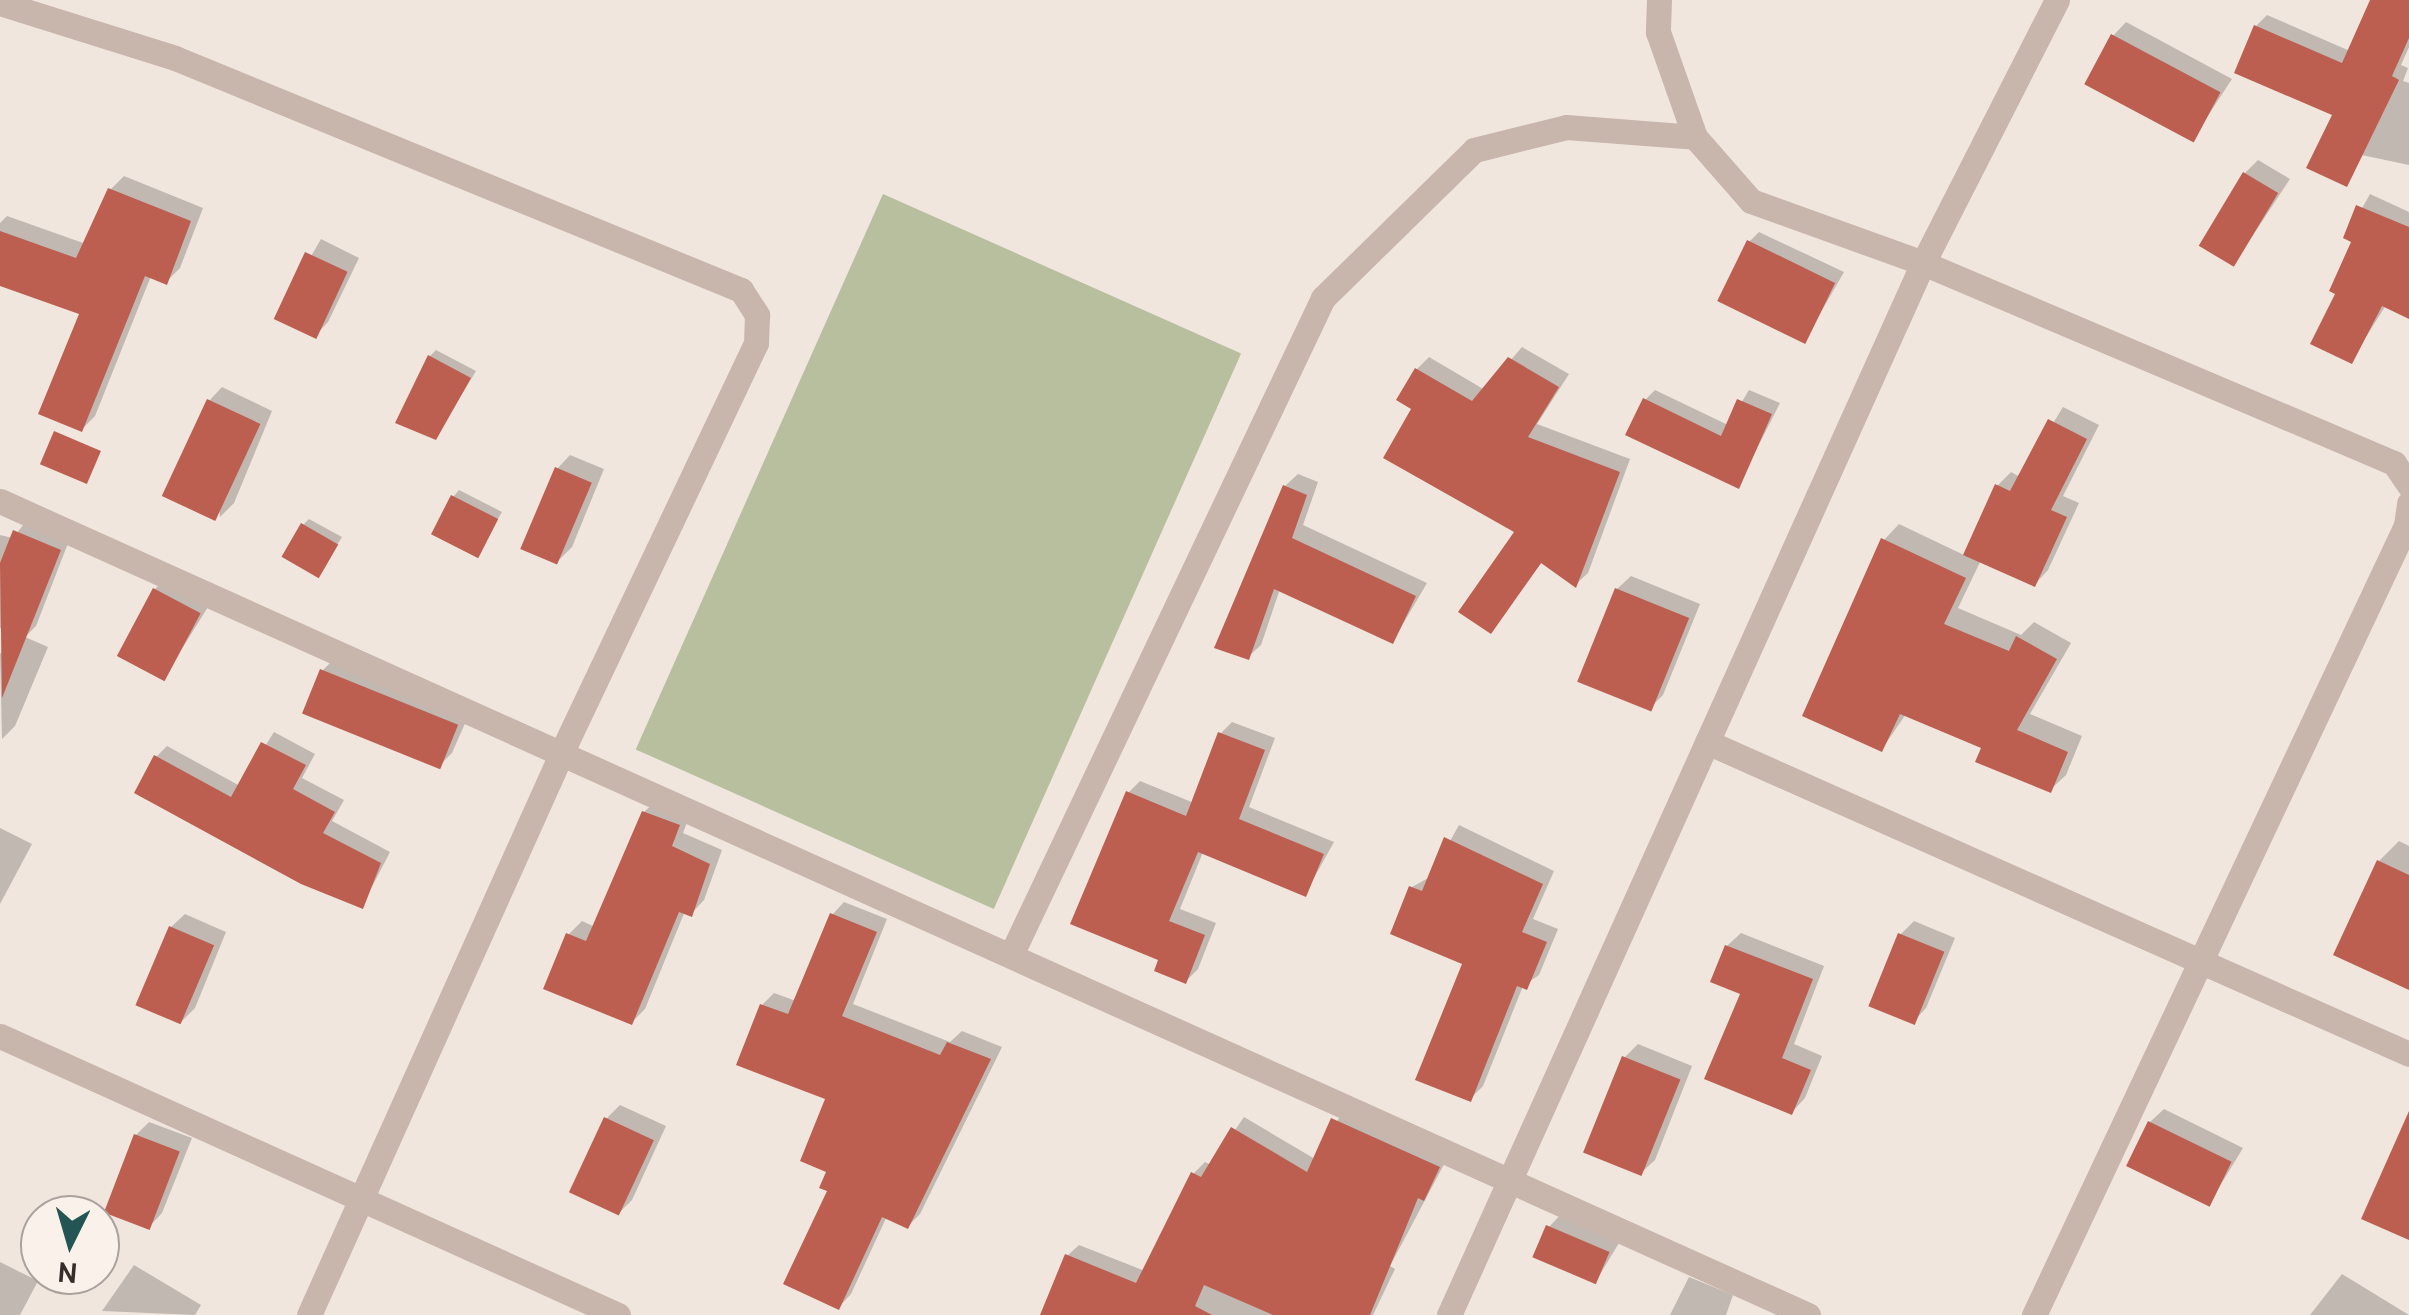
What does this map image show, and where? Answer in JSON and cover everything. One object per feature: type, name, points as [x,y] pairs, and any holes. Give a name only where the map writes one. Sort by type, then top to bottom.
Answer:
[{"type":"street","points":[[1659,0],[1658,32],[1695,137],[1750,201],[1923,263],[2394,462],[2409,486]]},
{"type":"street","points":[[1449,1315],[1506,1179],[1923,263],[2057,0]]},
{"type":"street","points":[[0,4],[176,58],[741,290],[757,315],[756,343],[563,750],[309,1315]]},
{"type":"street","points":[[1012,955],[1323,298],[1474,150],[1566,127],[1695,137]]},
{"type":"street","points":[[0,502],[563,750],[1808,1315]]},
{"type":"street","points":[[2034,1315],[2198,956],[2406,525],[2409,503]]},
{"type":"street","points":[[1707,742],[2198,956],[2409,1054]]},
{"type":"street","points":[[0,1036],[360,1202],[618,1315]]},
{"type":"green space","points":[[883,194],[1241,353],[994,909],[636,749]]},
{"type":"building","points":[[2370,0],[2409,0],[2409,38],[2392,76],[2399,80],[2347,187],[2306,168],[2332,115],[2234,73],[2254,25],[2342,63]]},
{"type":"building","points":[[2111,34],[2220,92],[2194,143],[2084,84]]},
{"type":"building","points":[[2243,172],[2278,193],[2234,267],[2199,246]]},
{"type":"building","points":[[108,188],[191,221],[167,285],[145,276],[82,432],[38,414],[79,314],[0,286],[0,231],[76,258]]},
{"type":"building","points":[[2356,205],[2409,227],[2409,319],[2382,306],[2352,364],[2310,344],[2335,294],[2329,291],[2351,242],[2343,238]]},
{"type":"building","points":[[1747,240],[1835,283],[1805,344],[1717,301]]},
{"type":"building","points":[[305,252],[348,272],[316,339],[274,319]]},
{"type":"building","points":[[428,355],[471,378],[436,440],[395,423]]},
{"type":"building","points":[[1508,357],[1559,387],[1528,437],[1620,472],[1576,588],[1541,563],[1491,634],[1458,612],[1514,532],[1383,458],[1411,409],[1396,400],[1415,368],[1472,401]]},
{"type":"building","points":[[1643,398],[1721,436],[1737,399],[1772,414],[1739,489],[1625,435]]},
{"type":"building","points":[[207,399],[260,424],[215,521],[162,496]]},
{"type":"building","points":[[2048,419],[2087,439],[2051,510],[2067,517],[2035,587],[1963,555],[1995,484],[2010,491]]},
{"type":"building","points":[[54,431],[101,451],[87,484],[40,464]]},
{"type":"building","points":[[555,467],[592,483],[557,565],[520,549]]},
{"type":"building","points":[[1283,485],[1307,495],[1292,538],[1416,596],[1393,644],[1274,589],[1249,660],[1214,648]]},
{"type":"building","points":[[451,495],[498,519],[478,558],[431,534]]},
{"type":"building","points":[[301,523],[338,544],[319,578],[282,557]]},
{"type":"building","points":[[13,530],[61,550],[2,698],[0,563]]},
{"type":"building","points":[[1881,538],[1966,578],[1944,624],[2009,651],[2016,636],[2057,659],[2017,730],[2068,752],[2051,793],[1975,762],[1981,748],[1900,714],[1882,752],[1802,716]]},
{"type":"building","points":[[153,588],[201,613],[165,681],[117,656]]},
{"type":"building","points":[[1615,588],[1689,618],[1651,712],[1577,682]]},
{"type":"building","points":[[320,669],[458,725],[440,769],[302,714]]},
{"type":"building","points":[[1218,732],[1265,750],[1239,819],[1324,854],[1306,897],[1198,852],[1169,921],[1205,935],[1186,984],[1154,971],[1158,960],[1070,924],[1126,791],[1186,816]]},
{"type":"building","points":[[261,742],[306,765],[293,789],[335,812],[323,833],[381,863],[363,909],[301,884],[134,793],[154,755],[231,797]]},
{"type":"building","points":[[642,811],[680,825],[672,846],[710,864],[692,917],[679,912],[632,1025],[543,989],[566,933],[586,941]]},
{"type":"building","points":[[1444,837],[1543,884],[1522,932],[1547,942],[1527,990],[1517,986],[1471,1102],[1415,1080],[1462,964],[1390,934],[1409,886],[1422,891]]},
{"type":"building","points":[[2377,860],[2409,875],[2409,990],[2333,955]]},
{"type":"building","points":[[830,913],[877,932],[842,1016],[940,1055],[947,1042],[991,1059],[908,1229],[882,1217],[839,1310],[783,1284],[827,1191],[819,1188],[826,1172],[800,1161],[825,1099],[736,1065],[760,1004],[788,1014]]},
{"type":"building","points":[[169,926],[214,945],[181,1024],[135,1005]]},
{"type":"building","points":[[1898,933],[1944,952],[1915,1025],[1868,1006]]},
{"type":"building","points":[[1725,945],[1813,979],[1782,1058],[1811,1070],[1792,1115],[1704,1079],[1740,994],[1710,982]]},
{"type":"building","points":[[1622,1056],[1680,1080],[1641,1176],[1583,1152]]},
{"type":"building","points":[[2409,1111],[2409,1240],[2361,1219]]},
{"type":"building","points":[[604,1117],[654,1140],[619,1215],[569,1192]]},
{"type":"building","points":[[1331,1118],[1440,1167],[1424,1201],[1418,1198],[1370,1315],[1273,1315],[1204,1285],[1195,1306],[1212,1315],[1040,1315],[1065,1254],[1136,1283],[1191,1172],[1201,1177],[1231,1127],[1307,1172]]},
{"type":"building","points":[[2148,1121],[2232,1162],[2210,1207],[2126,1166]]},
{"type":"building","points":[[134,1134],[180,1152],[150,1230],[120,1219],[120,1195],[111,1195]]},
{"type":"building","points":[[1546,1225],[1610,1252],[1596,1284],[1532,1257]]}]
